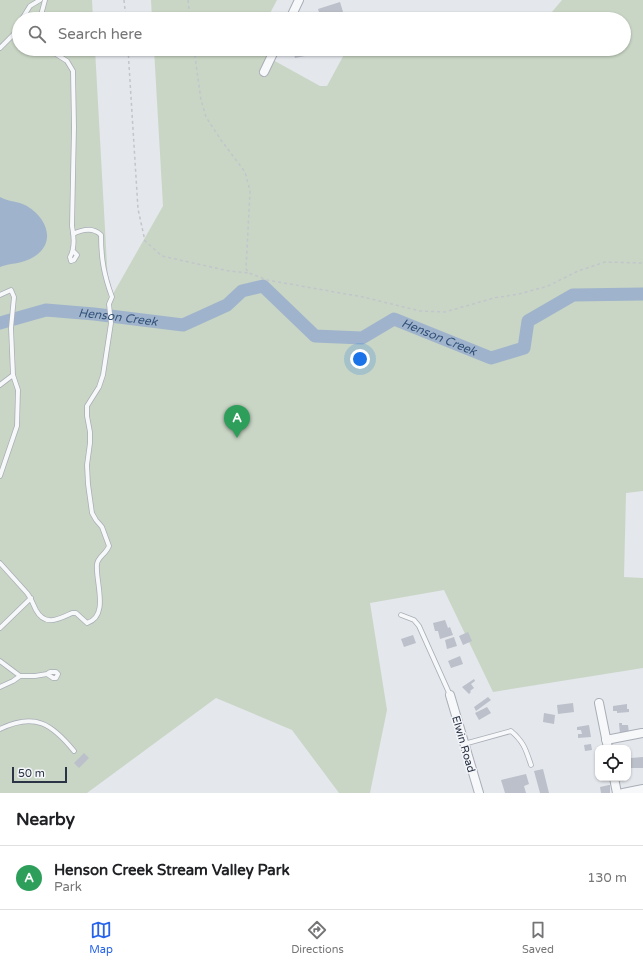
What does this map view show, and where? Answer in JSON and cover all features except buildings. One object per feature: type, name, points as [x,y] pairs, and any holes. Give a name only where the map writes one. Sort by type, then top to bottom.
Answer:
[{"type":"street","points":[[293,12],[299,0]]},
{"type":"street","points":[[264,72],[272,56]]},
{"type":"street","name":"Elwin Road","points":[[450,695],[478,793]]},
{"type":"street","points":[[599,703],[607,744],[642,734]]},
{"type":"street","points":[[614,781],[616,793]]},
{"type":"street","points":[[623,793],[643,789]]},
{"type":"lane","points":[[25,12],[31,5],[40,0]]},
{"type":"lane","points":[[42,12],[45,0]]},
{"type":"lane","points":[[31,5],[38,9],[39,12]]},
{"type":"lane","points":[[0,48],[12,36]]},
{"type":"lane","points":[[59,56],[67,61],[73,72],[73,251]]},
{"type":"lane","points":[[0,562],[31,598],[36,610],[44,619],[57,620],[72,613],[76,613],[87,623],[94,619],[99,612],[100,603],[97,563],[109,546],[102,527],[96,520],[91,509],[87,465],[90,432],[87,406],[99,387],[103,375],[112,323],[108,304],[112,297],[103,266],[101,235],[95,230],[86,229],[73,234]]},
{"type":"lane","points":[[0,295],[11,290],[14,297],[11,337],[13,375],[18,390],[17,426],[0,476]]},
{"type":"lane","points":[[0,385],[13,375]]},
{"type":"lane","points":[[0,628],[31,598]]},
{"type":"lane","points":[[401,615],[414,620],[420,626],[450,695]]},
{"type":"lane","points":[[0,661],[20,676]]},
{"type":"lane","points":[[0,687],[20,676],[47,674]]},
{"type":"lane","points":[[0,729],[16,723],[29,721],[39,722],[49,726],[62,736],[74,751]]},
{"type":"lane","points":[[464,744],[512,731],[520,738],[531,765]]},
{"type":"path","points":[[124,0],[125,12]]},
{"type":"path","points":[[188,0],[189,12]]},
{"type":"path","points":[[128,56],[138,208],[145,241],[162,256],[229,272],[249,273],[267,280],[363,297],[420,310],[445,312],[494,298],[519,294],[548,286],[578,271],[605,262],[643,262]]},
{"type":"path","points":[[195,56],[201,100],[206,116],[220,140],[246,172],[250,191],[246,269],[249,273]]},
{"type":"green space","points":[[0,0],[92,0],[93,12],[12,12],[12,56],[95,56],[109,301],[163,206],[154,56],[266,56],[320,86],[327,86],[343,56],[631,56],[631,12],[552,12],[562,0],[643,0],[643,491],[626,493],[624,577],[643,578],[643,668],[493,692],[444,590],[370,603],[387,710],[370,793],[339,793],[292,730],[216,698],[87,793],[0,793]]},
{"type":"green space","points":[[151,0],[277,0],[271,12],[152,12]]},
{"type":"water","points":[[0,197],[24,204],[35,211],[45,225],[47,240],[39,254],[26,261],[0,267]]},
{"type":"waterway","name":"Henson Creek","points":[[0,323],[46,310],[94,314],[183,325],[227,305],[242,291],[263,286],[315,336],[362,338],[394,319],[491,358],[524,348],[528,321],[573,295],[643,294]]},
{"type":"place","name":"Henson Creek Stream Valley Park","points":[[237,438]]}]
